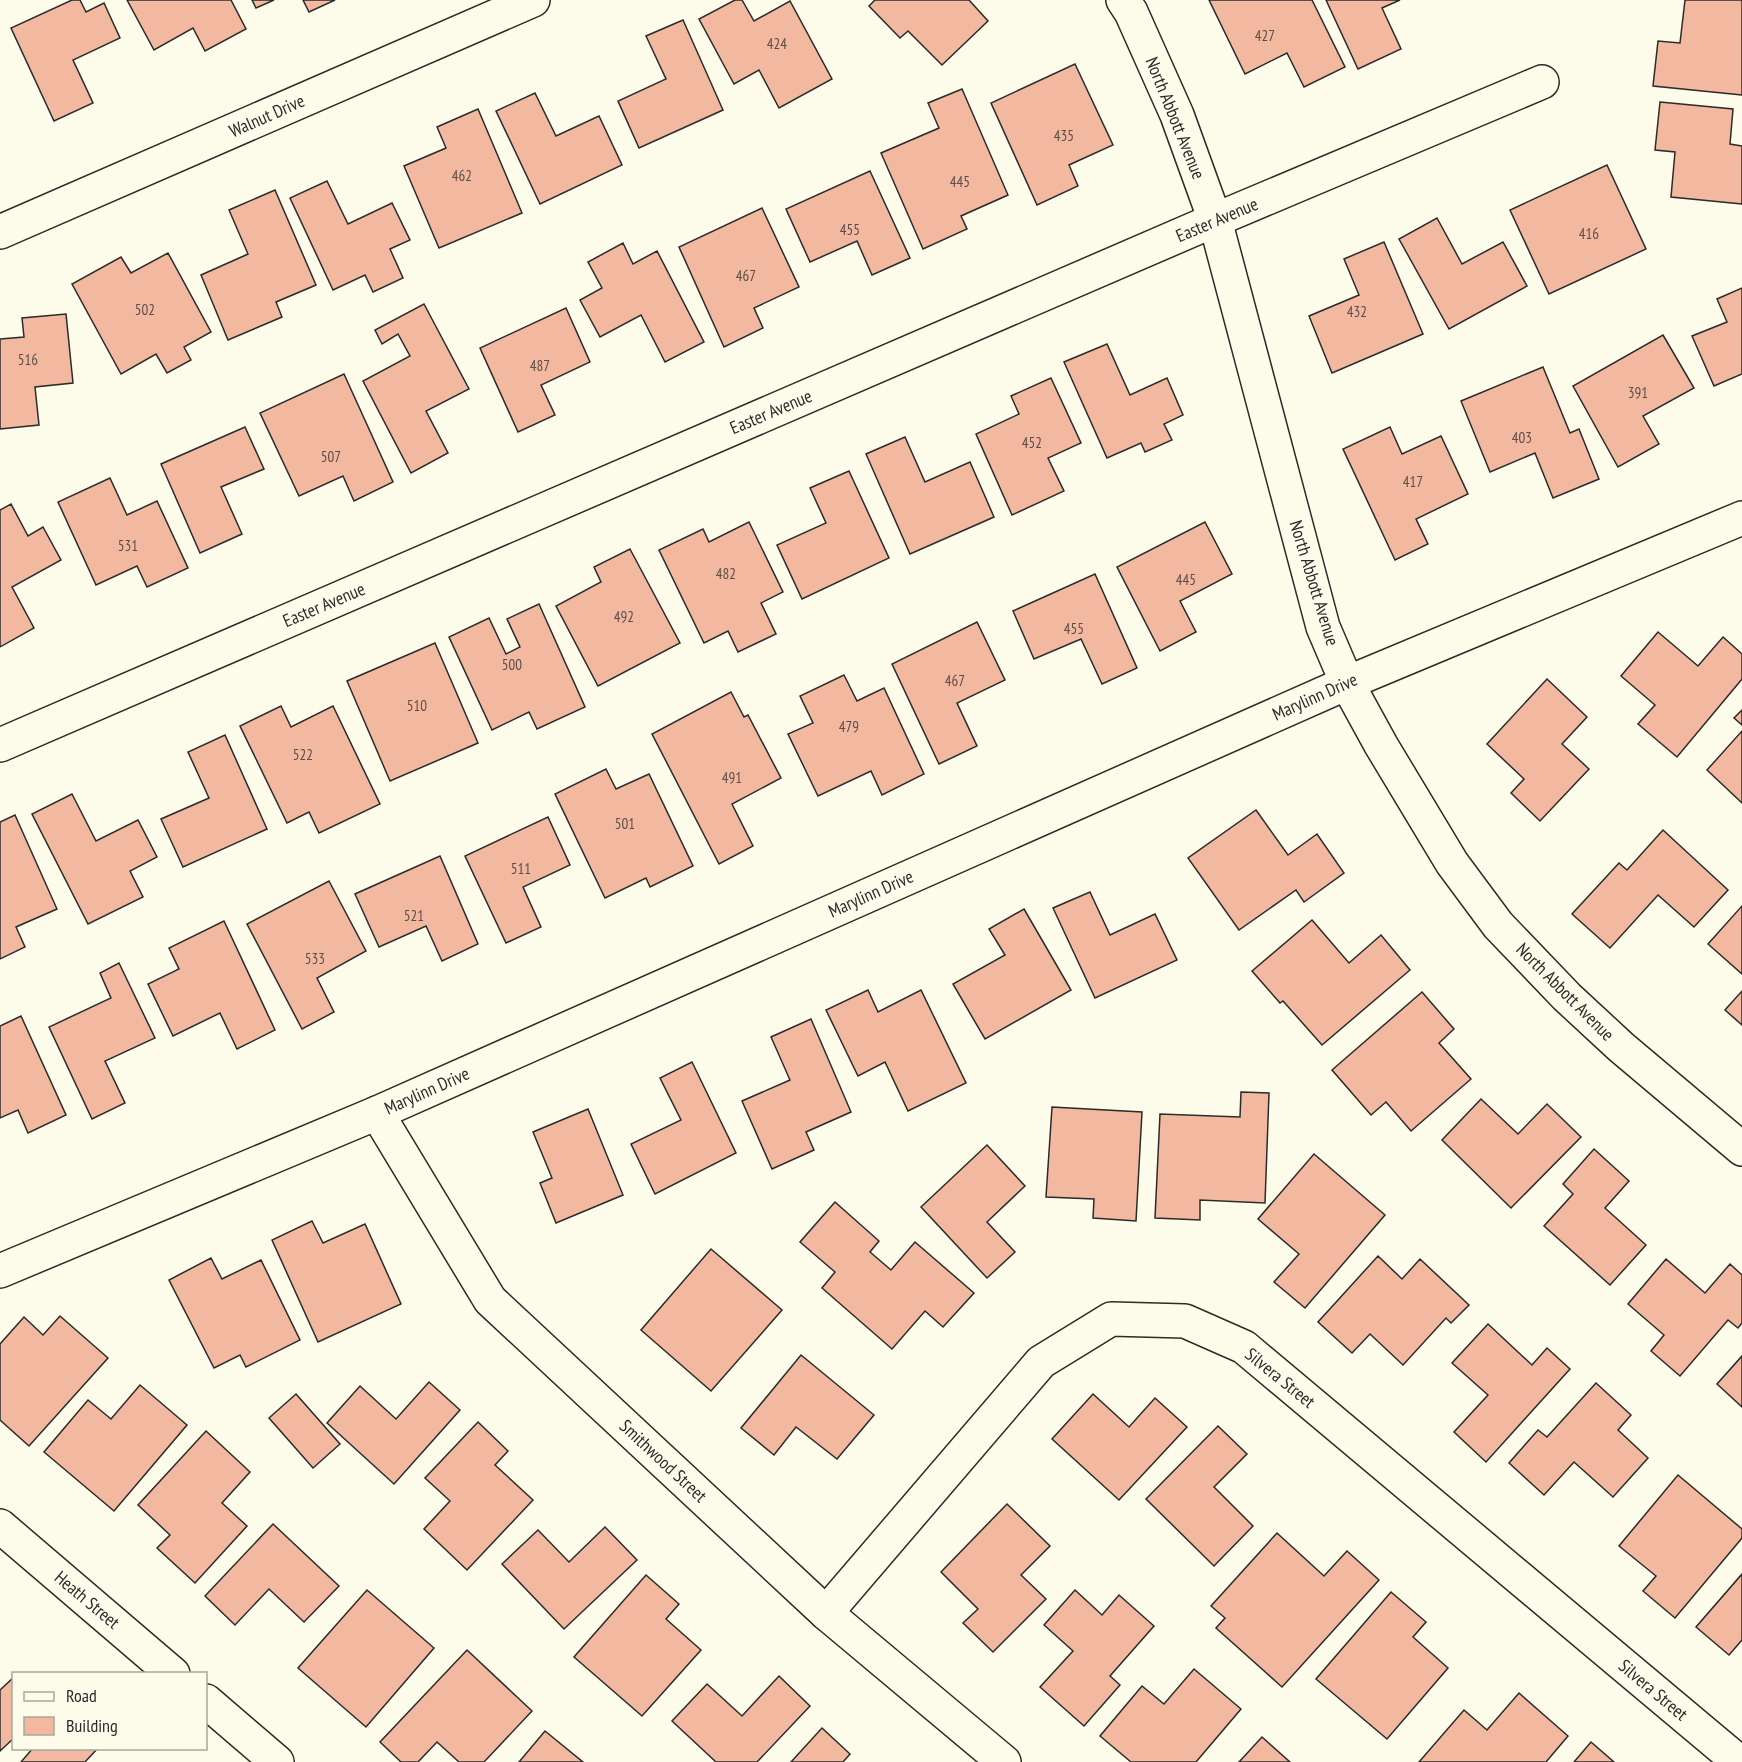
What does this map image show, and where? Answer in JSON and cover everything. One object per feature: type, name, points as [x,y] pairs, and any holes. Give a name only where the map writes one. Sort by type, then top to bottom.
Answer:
[{"type":"street","name":"Walnut Drive","points":[[0,232],[533,0]]},
{"type":"street","name":"North Abbott Avenue","points":[[1123,0],[1131,12],[1178,115],[1215,220],[1323,627],[1347,683],[1452,863],[1498,926],[1567,997],[1621,1047],[1742,1149]]},
{"type":"street","name":"Easter Avenue","points":[[0,745],[1215,220],[1542,82]]},
{"type":"street","name":"Marylinn Drive","points":[[0,1271],[377,1113],[1347,683],[1742,518]]},
{"type":"street","name":"Smithwood Street","points":[[377,1113],[490,1300],[826,1613],[1004,1762]]},
{"type":"street","name":"Silvera Street","points":[[826,1613],[1041,1362],[1112,1319],[1185,1321],[1244,1347],[1739,1762]]},
{"type":"street","name":"Heath Street","points":[[0,1526],[171,1672]]},
{"type":"street","points":[[207,1702],[277,1762]]},
{"type":"building","points":[[72,0],[80,0],[86,12],[104,3],[120,38],[73,60],[93,103],[54,121],[11,28]]},
{"type":"building","points":[[127,0],[231,0],[246,29],[205,51],[193,28],[154,50]]},
{"type":"building","points":[[252,0],[274,0],[256,8]]},
{"type":"building","points":[[303,0],[335,0],[309,12]]},
{"type":"building","points":[[735,0],[742,0],[754,21],[790,1],[832,79],[779,108],[759,70],[734,84],[699,19]]},
{"type":"building","points":[[875,0],[969,0],[988,21],[942,65],[908,31],[900,38],[869,6]]},
{"type":"building","points":[[1209,0],[1312,0],[1345,67],[1304,87],[1287,53],[1245,74]]},
{"type":"building","points":[[1326,0],[1400,0],[1382,8],[1401,49],[1358,69]]},
{"type":"building","points":[[1685,0],[1742,0],[1742,95],[1653,86],[1658,41],[1680,43]]},
{"type":"building","points":[[683,20],[723,110],[639,148],[618,101],[666,79],[646,36]]},
{"type":"building","points":[[1075,64],[1113,145],[1069,165],[1078,186],[1037,205],[991,103]]},
{"type":"building","points":[[962,89],[1008,195],[961,216],[967,229],[923,249],[881,153],[939,128],[928,103]]},
{"type":"building","points":[[535,93],[556,136],[599,116],[622,165],[540,204],[496,111]]},
{"type":"building","points":[[1660,102],[1733,109],[1730,144],[1742,146],[1742,204],[1671,197],[1675,152],[1655,150]]},
{"type":"building","points":[[478,109],[522,213],[439,248],[404,166],[446,148],[437,127]]},
{"type":"building","points":[[1607,165],[1646,249],[1549,294],[1510,210]]},
{"type":"building","points":[[870,171],[910,258],[872,275],[857,241],[810,262],[786,209]]},
{"type":"building","points":[[327,181],[348,224],[392,203],[410,240],[390,249],[403,278],[373,292],[365,275],[333,290],[290,198]]},
{"type":"building","points":[[275,190],[316,285],[276,302],[282,317],[228,340],[201,275],[248,254],[229,210]]},
{"type":"building","points":[[762,208],[799,287],[754,308],[763,328],[724,347],[679,247]]},
{"type":"building","points":[[1437,218],[1462,264],[1503,242],[1527,286],[1449,329],[1399,239]]},
{"type":"building","points":[[1384,242],[1423,334],[1332,373],[1309,316],[1359,295],[1344,259]]},
{"type":"building","points":[[623,243],[633,264],[657,251],[704,342],[665,362],[641,315],[600,337],[580,300],[602,288],[588,262]]},
{"type":"building","points":[[168,253],[211,332],[184,347],[191,360],[167,373],[156,354],[121,374],[72,284],[121,257],[131,273]]},
{"type":"building","points":[[1742,288],[1742,374],[1714,386],[1692,336],[1727,322],[1717,299]]},
{"type":"building","points":[[424,304],[469,389],[426,411],[448,453],[411,473],[363,381],[410,356],[398,334],[382,344],[375,330]]},
{"type":"building","points":[[566,308],[590,362],[541,385],[555,415],[518,432],[480,348]]},
{"type":"building","points":[[66,314],[73,383],[35,387],[39,425],[0,429],[0,339],[24,337],[22,318]]},
{"type":"building","points":[[1663,335],[1694,388],[1643,416],[1659,444],[1618,467],[1573,386]]},
{"type":"building","points":[[1107,344],[1130,395],[1167,378],[1183,415],[1164,424],[1172,440],[1145,452],[1141,443],[1107,458],[1064,362]]},
{"type":"building","points":[[1543,367],[1570,433],[1579,429],[1599,479],[1553,498],[1535,453],[1490,472],[1461,401]]},
{"type":"building","points":[[344,374],[393,482],[354,501],[343,476],[299,496],[260,413]]},
{"type":"building","points":[[1051,378],[1081,443],[1048,458],[1064,491],[1012,515],[976,434],[1019,414],[1011,396]]},
{"type":"building","points":[[245,427],[264,469],[221,487],[242,534],[200,553],[161,464]]},
{"type":"building","points":[[1390,427],[1402,454],[1441,436],[1468,494],[1416,519],[1428,544],[1395,560],[1343,449]]},
{"type":"building","points":[[905,437],[925,482],[970,462],[994,517],[910,554],[866,454]]},
{"type":"building","points":[[849,471],[889,558],[802,599],[777,545],[826,523],[810,488]]},
{"type":"building","points":[[110,478],[127,515],[157,501],[188,568],[147,587],[137,566],[96,585],[58,502]]},
{"type":"building","points":[[11,504],[28,536],[43,527],[61,560],[12,587],[34,628],[0,647],[0,510]]},
{"type":"building","points":[[749,522],[783,592],[761,603],[776,634],[738,652],[728,631],[704,643],[659,550],[703,529],[709,542]]},
{"type":"building","points":[[1205,522],[1232,574],[1180,601],[1196,632],[1160,651],[1117,567]]},
{"type":"building","points":[[630,549],[680,643],[598,686],[556,606],[601,582],[594,567]]},
{"type":"building","points":[[1095,574],[1137,668],[1102,684],[1081,639],[1034,659],[1013,611]]},
{"type":"building","points":[[539,604],[585,707],[537,729],[529,712],[492,730],[449,637],[489,618],[506,654],[520,647],[507,619]]},
{"type":"building","points":[[977,622],[1005,680],[957,703],[977,746],[939,764],[892,664]]},
{"type":"building","points":[[1658,632],[1698,666],[1723,637],[1742,654],[1742,679],[1677,757],[1638,724],[1655,705],[1621,676]]},
{"type":"building","points":[[435,643],[478,743],[390,781],[347,681]]},
{"type":"building","points":[[844,675],[857,701],[884,688],[924,774],[882,795],[871,771],[818,796],[788,734],[813,723],[800,696]]},
{"type":"building","points":[[1547,679],[1587,717],[1562,744],[1589,769],[1540,821],[1511,793],[1524,779],[1487,744]]},
{"type":"building","points":[[731,692],[744,717],[748,715],[781,778],[732,804],[753,846],[719,864],[652,734]]},
{"type":"building","points":[[281,706],[291,727],[333,706],[380,804],[319,833],[309,812],[287,823],[240,726]]},
{"type":"building","points":[[1742,710],[1742,725],[1734,718]]},
{"type":"building","points":[[1742,731],[1742,803],[1707,770]]},
{"type":"building","points":[[225,735],[267,829],[183,867],[161,819],[209,798],[188,752]]},
{"type":"building","points":[[606,769],[616,789],[649,774],[693,866],[650,887],[646,878],[605,898],[555,794]]},
{"type":"building","points":[[72,794],[96,841],[138,820],[157,857],[130,871],[143,897],[88,924],[32,814]]},
{"type":"building","points":[[1256,810],[1288,855],[1317,834],[1344,873],[1304,902],[1296,890],[1239,930],[1188,858]]},
{"type":"building","points":[[15,815],[57,909],[16,927],[25,947],[0,959],[0,822]]},
{"type":"building","points":[[548,817],[570,865],[523,887],[541,927],[506,943],[465,856]]},
{"type":"building","points":[[1663,830],[1728,890],[1694,927],[1658,895],[1610,948],[1572,914],[1619,863],[1627,870]]},
{"type":"building","points":[[440,856],[478,944],[442,961],[426,926],[379,947],[355,894]]},
{"type":"building","points":[[329,881],[366,951],[317,978],[334,1012],[302,1029],[247,924]]},
{"type":"building","points":[[1090,892],[1110,935],[1155,914],[1177,960],[1095,998],[1053,908]]},
{"type":"building","points":[[1742,906],[1742,974],[1708,944]]},
{"type":"building","points":[[1024,909],[1071,990],[985,1039],[953,984],[1005,955],[989,929]]},
{"type":"building","points":[[1312,920],[1349,963],[1381,935],[1410,970],[1322,1045],[1283,1001],[1280,1003],[1252,971]]},
{"type":"building","points":[[224,921],[275,1030],[237,1049],[220,1013],[173,1036],[148,984],[179,969],[169,948]]},
{"type":"building","points":[[119,963],[155,1038],[105,1061],[125,1103],[92,1119],[49,1027],[111,998],[100,973]]},
{"type":"building","points":[[868,990],[878,1012],[921,990],[966,1083],[908,1111],[885,1062],[858,1076],[826,1010]]},
{"type":"building","points":[[1742,991],[1742,1025],[1725,1010]]},
{"type":"building","points":[[1422,992],[1454,1029],[1439,1043],[1471,1079],[1411,1131],[1386,1102],[1371,1115],[1332,1070]]},
{"type":"building","points":[[21,1016],[66,1115],[28,1133],[18,1110],[0,1118],[0,1026]]},
{"type":"building","points":[[811,1019],[851,1112],[806,1132],[814,1150],[772,1169],[742,1101],[790,1080],[771,1037]]},
{"type":"building","points":[[692,1062],[736,1153],[655,1194],[631,1144],[681,1120],[660,1078]]},
{"type":"building","points":[[1241,1092],[1269,1093],[1265,1203],[1200,1200],[1200,1220],[1155,1218],[1160,1114],[1240,1117]]},
{"type":"building","points":[[1481,1099],[1518,1134],[1547,1104],[1581,1137],[1511,1208],[1442,1140]]},
{"type":"building","points":[[1052,1107],[1142,1112],[1136,1221],[1093,1218],[1094,1199],[1046,1197]]},
{"type":"building","points":[[588,1109],[623,1195],[556,1223],[540,1183],[552,1178],[533,1132]]},
{"type":"building","points":[[987,1145],[1025,1186],[987,1222],[1015,1252],[987,1278],[921,1207]]},
{"type":"building","points":[[1594,1149],[1629,1181],[1605,1208],[1646,1245],[1610,1285],[1544,1226],[1573,1194],[1563,1184]]},
{"type":"building","points":[[1314,1154],[1385,1215],[1305,1308],[1274,1282],[1299,1254],[1258,1219]]},
{"type":"building","points":[[835,1202],[879,1241],[870,1252],[891,1270],[915,1242],[974,1293],[943,1327],[925,1311],[892,1349],[822,1288],[835,1272],[800,1242]]},
{"type":"building","points":[[312,1221],[323,1243],[365,1224],[401,1304],[318,1342],[272,1240]]},
{"type":"building","points":[[711,1249],[782,1310],[711,1391],[641,1330]]},
{"type":"building","points":[[1378,1256],[1402,1279],[1420,1259],[1469,1305],[1451,1323],[1446,1318],[1403,1365],[1370,1334],[1352,1353],[1318,1322]]},
{"type":"building","points":[[211,1258],[222,1279],[261,1260],[300,1340],[246,1367],[240,1355],[214,1368],[169,1280]]},
{"type":"building","points":[[1666,1259],[1705,1293],[1730,1264],[1742,1275],[1742,1323],[1738,1328],[1728,1320],[1680,1376],[1651,1351],[1664,1335],[1628,1304]]},
{"type":"building","points":[[60,1316],[108,1358],[29,1446],[0,1420],[0,1344],[24,1317],[43,1335]]},
{"type":"building","points":[[1488,1324],[1532,1365],[1547,1348],[1570,1369],[1486,1462],[1454,1432],[1488,1395],[1452,1363]]},
{"type":"building","points":[[801,1355],[874,1415],[837,1459],[796,1427],[774,1455],[741,1428]]},
{"type":"building","points":[[1742,1356],[1742,1407],[1717,1384]]},
{"type":"building","points":[[429,1382],[460,1410],[394,1484],[327,1423],[360,1386],[396,1419]]},
{"type":"building","points":[[1596,1383],[1631,1415],[1618,1430],[1648,1458],[1613,1497],[1574,1462],[1544,1495],[1509,1463],[1538,1430],[1547,1437]]},
{"type":"building","points":[[140,1385],[187,1425],[114,1511],[44,1452],[88,1400],[111,1419]]},
{"type":"building","points":[[296,1394],[340,1444],[313,1468],[269,1418]]},
{"type":"building","points":[[1093,1394],[1129,1427],[1155,1398],[1187,1427],[1119,1500],[1052,1439]]},
{"type":"building","points":[[478,1422],[508,1451],[495,1465],[533,1500],[467,1570],[424,1529],[450,1501],[425,1478]]},
{"type":"building","points":[[1218,1426],[1247,1454],[1214,1487],[1253,1526],[1214,1566],[1146,1499]]},
{"type":"building","points":[[206,1431],[250,1472],[222,1503],[247,1526],[195,1583],[157,1548],[170,1535],[138,1505]]},
{"type":"building","points":[[1678,1475],[1742,1529],[1742,1538],[1675,1618],[1643,1591],[1656,1576],[1619,1546]]},
{"type":"building","points":[[1007,1504],[1050,1546],[1021,1575],[1046,1599],[993,1652],[963,1623],[978,1609],[941,1572]]},
{"type":"building","points":[[273,1524],[339,1586],[304,1622],[269,1589],[235,1625],[205,1596]]},
{"type":"building","points":[[605,1527],[637,1560],[564,1629],[502,1564],[538,1530],[569,1562]]},
{"type":"building","points":[[1277,1533],[1324,1576],[1347,1551],[1379,1580],[1282,1687],[1216,1628],[1225,1618],[1211,1606]]},
{"type":"building","points":[[1742,1574],[1742,1640],[1729,1655],[1696,1627]]},
{"type":"building","points":[[646,1575],[679,1604],[666,1619],[701,1650],[642,1716],[574,1657]]},
{"type":"building","points":[[367,1590],[434,1648],[366,1727],[298,1668]]},
{"type":"building","points":[[1075,1590],[1102,1615],[1119,1595],[1154,1626],[1110,1676],[1120,1685],[1084,1726],[1040,1687],[1073,1651],[1044,1625]]},
{"type":"building","points":[[1391,1592],[1426,1622],[1413,1637],[1448,1668],[1387,1739],[1316,1679]]},
{"type":"building","points":[[467,1650],[532,1711],[484,1762],[459,1762],[437,1742],[418,1762],[401,1762],[380,1742]]},
{"type":"building","points":[[1194,1669],[1241,1709],[1196,1762],[1131,1762],[1100,1736],[1142,1686],[1164,1704]]},
{"type":"building","points":[[779,1676],[810,1706],[757,1762],[716,1762],[672,1721],[707,1684],[742,1716]]},
{"type":"building","points":[[12,1679],[12,1740],[0,1751],[0,1690]]},
{"type":"building","points":[[1519,1693],[1568,1736],[1546,1762],[1419,1762],[1464,1710],[1487,1730]]},
{"type":"building","points":[[822,1728],[850,1754],[843,1762],[791,1762]]},
{"type":"building","points":[[545,1731],[583,1762],[519,1762]]},
{"type":"building","points":[[1262,1737],[1290,1762],[1239,1762]]},
{"type":"building","points":[[1591,1742],[1614,1762],[1574,1762]]},
{"type":"building","points":[[31,1750],[96,1750],[85,1762],[21,1762]]}]
